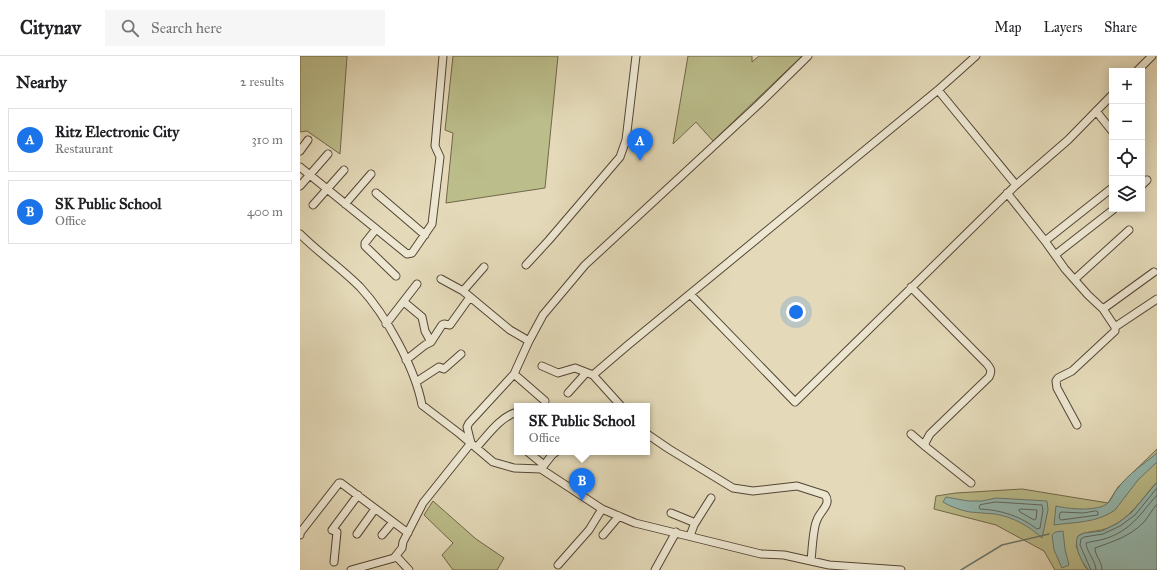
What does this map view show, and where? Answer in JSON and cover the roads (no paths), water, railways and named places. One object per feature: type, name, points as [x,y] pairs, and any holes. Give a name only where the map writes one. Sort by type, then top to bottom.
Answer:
[{"type":"street","points":[[300,167],[344,204],[410,255],[432,224],[440,157],[435,146],[443,56]]},
{"type":"street","points":[[526,265],[620,157],[626,140],[636,56]]},
{"type":"street","points":[[474,446],[467,427],[514,374],[543,315],[585,265],[759,104],[808,56]]},
{"type":"street","points":[[593,375],[938,90],[976,56]]},
{"type":"street","points":[[1140,68],[1152,56]]},
{"type":"street","points":[[938,90],[1016,185]]},
{"type":"street","points":[[690,294],[795,402],[1007,193],[1068,140],[1109,98]]},
{"type":"street","points":[[1096,111],[1109,127]]},
{"type":"street","points":[[300,151],[308,140]]},
{"type":"street","points":[[300,186],[328,154]]},
{"type":"street","points":[[313,205],[344,170]]},
{"type":"street","points":[[344,204],[371,174]]},
{"type":"street","points":[[1045,240],[1109,190]]},
{"type":"street","points":[[1007,193],[1045,240],[1059,262],[1103,310],[1115,327],[1115,332],[1072,371],[1058,378],[1056,381],[1057,388],[1077,425]]},
{"type":"street","points":[[376,194],[425,235]]},
{"type":"street","points":[[1055,255],[1110,212]]},
{"type":"street","points":[[376,229],[365,243],[365,246],[396,276]]},
{"type":"street","points":[[1075,279],[1129,230]]},
{"type":"street","points":[[300,234],[359,286],[377,307],[406,360],[419,389],[422,405],[493,462],[514,468],[542,467],[552,455]]},
{"type":"street","points":[[463,291],[484,267]]},
{"type":"street","points":[[1103,310],[1154,272]]},
{"type":"street","points":[[441,279],[463,291],[510,330],[529,341]]},
{"type":"street","points":[[386,324],[417,284]]},
{"type":"street","points":[[912,287],[987,364],[991,373],[930,434],[926,447]]},
{"type":"street","points":[[406,360],[431,342],[442,325],[450,325],[470,297]]},
{"type":"street","points":[[1115,327],[1157,300]]},
{"type":"street","points":[[404,302],[422,317],[425,331],[431,342]]},
{"type":"street","points":[[416,382],[438,367],[444,369],[462,354]]},
{"type":"street","points":[[542,366],[558,373],[575,368],[593,375],[615,403]]},
{"type":"street","points":[[568,393],[586,372]]},
{"type":"street","points":[[514,374],[545,401]]},
{"type":"street","points":[[351,570],[394,558],[402,548],[423,503],[474,446],[500,422],[510,414],[514,413]]},
{"type":"street","points":[[911,434],[971,483]]},
{"type":"street","points":[[650,436],[733,488],[753,491],[797,486],[826,495],[828,503],[816,520],[811,561]]},
{"type":"street","points":[[531,455],[542,467],[602,509],[635,523],[761,554],[784,556],[829,565],[901,570]]},
{"type":"street","points":[[300,535],[300,532],[339,483],[342,483],[408,533]]},
{"type":"street","points":[[334,562],[337,532],[332,530],[358,495]]},
{"type":"street","points":[[690,536],[694,525],[711,498]]},
{"type":"street","points":[[357,534],[375,509]]},
{"type":"street","points":[[558,565],[589,530],[602,509]]},
{"type":"street","points":[[671,513],[693,522],[694,525]]},
{"type":"street","points":[[603,535],[619,516]]},
{"type":"street","points":[[382,535],[393,522]]},
{"type":"street","points":[[655,570],[676,532]]},
{"type":"street","points":[[396,556],[409,570]]},
{"type":"water","points":[[1157,453],[1157,462],[1138,480],[1115,510],[1093,520],[1054,525],[1056,506],[1090,509],[1103,506],[1108,503],[1126,478]]},
{"type":"water","points":[[1157,482],[1157,570],[1089,570],[1077,549],[1078,536],[1084,533],[1102,531],[1118,523],[1132,512]]},
{"type":"water","points":[[946,497],[968,501],[982,501],[996,498],[1047,501],[1048,510],[1042,538],[1026,526],[1008,517],[995,514],[970,512],[952,507],[943,502]]},
{"type":"water","points":[[1063,531],[1069,565],[1062,568],[1054,550],[1052,535],[1055,532]]},
{"type":"waterway","points":[[961,570],[1002,545],[1049,534]]},
{"type":"place","name":"Ritz Electronic City","points":[[640,161]]},
{"type":"place","name":"SK Public School","points":[[582,501]]}]
